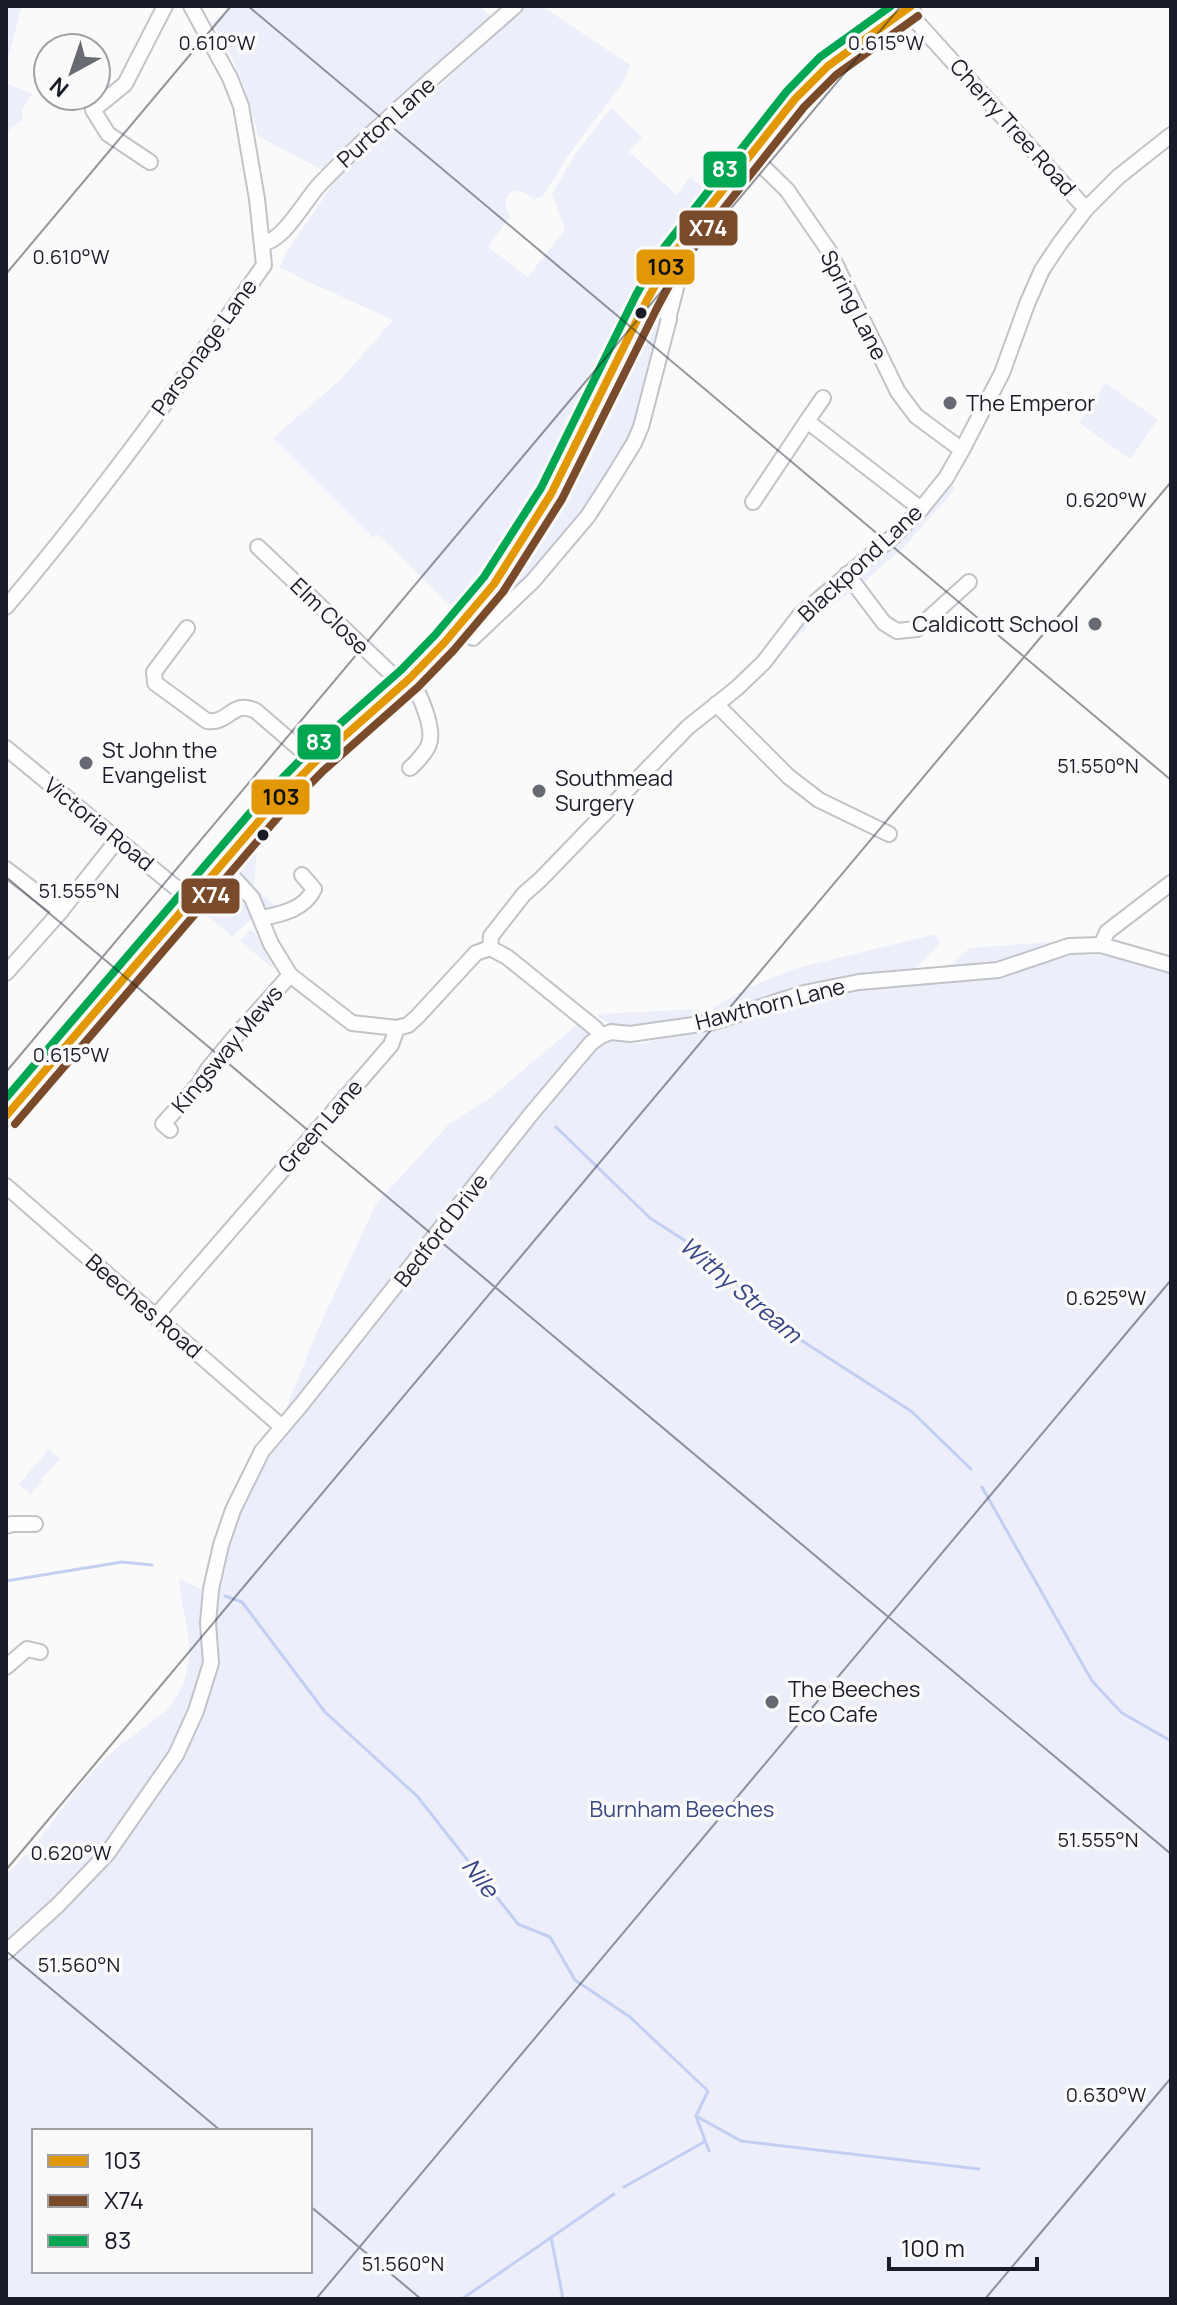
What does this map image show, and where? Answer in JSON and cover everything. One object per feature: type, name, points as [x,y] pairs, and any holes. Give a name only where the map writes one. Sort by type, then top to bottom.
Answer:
[{"type":"main road","points":[[6,1116],[270,808],[315,762],[444,643],[494,584],[551,494],[647,300],[692,229],[795,99],[828,66],[908,8]]},
{"type":"street","points":[[150,162],[108,134],[93,110],[125,84],[165,6]]},
{"type":"street","name":"Parsonage Lane","points":[[6,607],[57,546],[201,355],[264,265],[241,106],[230,78],[191,6]]},
{"type":"street","name":"Purton Lane","points":[[263,243],[270,243],[279,235],[316,187],[351,152],[515,6]]},
{"type":"street","name":"Cherry Tree Road","points":[[908,8],[1086,209]]},
{"type":"street","name":"Blackpond Lane","points":[[490,948],[491,936],[524,894],[688,727],[764,662],[800,615],[895,535],[921,509],[946,478],[962,450],[1002,373],[1042,270],[1060,243],[1086,209],[1118,177],[1171,135]]},
{"type":"street","name":"Spring Lane","points":[[750,154],[787,190],[829,251],[898,392],[916,416],[962,450]]},
{"type":"street","points":[[473,638],[533,581],[588,516],[634,443],[666,336],[679,276]]},
{"type":"street","points":[[647,300],[669,315]]},
{"type":"street","points":[[753,502],[823,398]]},
{"type":"street","points":[[807,421],[921,509]]},
{"type":"street","name":"Elm Close","points":[[258,547],[405,681]]},
{"type":"street","points":[[847,574],[884,623],[897,631],[917,629],[969,582]]},
{"type":"street","points":[[494,584],[512,601]]},
{"type":"street","points":[[187,628],[154,672],[155,683],[207,721],[216,722],[237,708],[256,711],[315,762]]},
{"type":"street","points":[[405,681],[421,697],[430,735],[429,746],[419,762],[410,768]]},
{"type":"street","points":[[716,704],[789,777],[819,800],[889,834]]},
{"type":"street","name":"Victoria Road","points":[[6,748],[191,900]]},
{"type":"street","points":[[6,973],[61,911],[118,839]]},
{"type":"street","points":[[222,865],[252,898],[271,944],[290,975],[352,1023],[397,1028]]},
{"type":"street","points":[[6,869],[61,911]]},
{"type":"street","points":[[262,918],[301,905],[313,894],[314,889],[302,875]]},
{"type":"street","points":[[1101,945],[1107,932],[1171,883]]},
{"type":"street","name":"Hawthorn Lane","points":[[601,1036],[611,1032],[630,1034],[714,1022],[804,993],[859,982],[998,970],[1069,946],[1101,945],[1171,965]]},
{"type":"street","points":[[490,948],[507,957],[601,1036]]},
{"type":"street","name":"Green Lane","points":[[155,1317],[391,1045],[397,1028],[408,1025],[417,1017],[476,953],[490,948]]},
{"type":"street","name":"Kingsway Mews","points":[[162,1125],[290,975]]},
{"type":"street","name":"Bedford Drive","points":[[6,1952],[58,1905],[107,1854],[176,1755],[196,1711],[211,1663],[209,1610],[221,1545],[233,1510],[262,1451],[542,1101],[591,1043],[601,1036]]},
{"type":"street","name":"Beeches Road","points":[[6,1186],[282,1427]]},
{"type":"street","points":[[6,1526],[35,1524]]},
{"type":"street","points":[[6,1667],[27,1649],[40,1652]]},
{"type":"green space","points":[[6,6],[22,6],[6,65]]},
{"type":"green space","points":[[234,6],[480,6],[494,19],[324,171],[258,136],[240,77],[212,23]]},
{"type":"green space","points":[[527,6],[542,6],[630,65],[623,82],[570,153],[544,195],[534,200],[520,191],[509,194],[505,203],[511,216],[488,247],[528,277],[565,229],[552,194],[575,154],[611,108],[642,137],[629,152],[677,195],[690,177],[708,192],[672,225],[645,268],[540,483],[455,615],[450,610],[451,606],[377,534],[373,538],[273,438],[340,380],[393,320],[280,267],[287,251],[336,180]]},
{"type":"green space","points":[[6,83],[32,94],[22,110],[23,119],[6,136]]},
{"type":"green space","points":[[653,314],[665,321],[646,398],[627,445],[585,511],[518,590],[508,579],[593,445],[602,415]]},
{"type":"green space","points":[[1106,383],[1158,420],[1130,459],[1079,423]]},
{"type":"green space","points":[[948,484],[955,487],[950,495],[902,549],[863,582],[859,578],[864,568]]},
{"type":"green space","points":[[843,585],[851,586],[855,592],[830,607],[785,651],[781,647],[809,614]]},
{"type":"green space","points":[[495,596],[500,599],[500,604],[476,626],[469,643],[437,666],[436,660]]},
{"type":"green space","points":[[350,704],[358,710],[341,724],[325,744],[315,750],[300,744],[298,738],[325,731]]},
{"type":"green space","points":[[294,795],[302,801],[257,851],[254,885],[277,906],[267,910],[246,882],[239,861],[243,852]]},
{"type":"green space","points":[[224,883],[244,897],[251,913],[251,920],[232,936],[196,907],[215,885]]},
{"type":"green space","points":[[250,930],[255,932],[274,969],[240,941]]},
{"type":"green space","points":[[935,934],[940,945],[912,971],[712,1016],[714,1007],[750,987],[794,969]]},
{"type":"green space","points":[[1051,942],[1046,948],[1002,964],[946,969],[970,948]]},
{"type":"green space","name":"Burnham Beeches","points":[[1063,954],[1120,956],[1171,969],[1171,2299],[6,2299],[6,1957],[108,1857],[196,1720],[214,1591],[240,1508],[270,1452],[595,1044],[606,1041],[642,1044],[823,993]]},
{"type":"green space","points":[[698,1009],[705,1019],[629,1030],[598,1017],[598,1014]]},
{"type":"green space","points":[[580,1022],[589,1029],[589,1036],[358,1330],[283,1416],[319,1327],[376,1204],[448,1125],[491,1097]]},
{"type":"green space","points":[[49,1449],[61,1459],[40,1479],[42,1482],[31,1494],[19,1484]]},
{"type":"green space","points":[[179,1578],[204,1591],[204,1680],[163,1769],[96,1859],[6,1947],[6,1875],[94,1771],[117,1748],[162,1714],[180,1691],[188,1667],[189,1641]]},
{"type":"waterway","name":"Withy Stream","points":[[556,1127],[650,1218],[710,1257],[776,1324],[911,1411],[971,1469]]},
{"type":"waterway","name":"Withy Stream","points":[[982,1487],[1092,1681],[1122,1713],[1171,1741]]},
{"type":"waterway","points":[[6,1581],[122,1562],[152,1565]]},
{"type":"waterway","name":"Nile","points":[[225,1596],[242,1602],[325,1712],[417,1796],[518,1924],[550,1937],[575,1980],[630,2017],[708,2091],[696,2116],[709,2151]]},
{"type":"waterway","points":[[696,2116],[741,2141],[979,2169]]},
{"type":"waterway","points":[[624,2187],[704,2142]]},
{"type":"waterway","points":[[462,2299],[614,2194]]},
{"type":"waterway","points":[[551,2237],[563,2299]]},
{"type":"transit line","name":"83","points":[[6,1098],[261,800],[307,753],[401,670],[484,577],[541,488],[659,254],[787,91],[820,57],[891,6]]},
{"type":"transit line","name":"103","points":[[6,1116],[270,808],[315,762],[409,679],[494,584],[551,494],[647,300],[692,229],[795,99],[828,66],[911,6]]},
{"type":"transit line","name":"X74","points":[[15,1124],[279,816],[323,771],[418,687],[503,592],[562,499],[679,267],[804,107],[836,75],[918,16]]},
{"type":"place","name":"The Emperor","points":[[950,403]]},
{"type":"place","name":"Caldicott School","points":[[1095,624]]},
{"type":"place","name":"St John the Evangelist","points":[[86,763]]},
{"type":"place","name":"Southmead Surgery","points":[[539,791]]},
{"type":"place","name":"The Beeches Eco Cafe","points":[[772,1702]]}]
